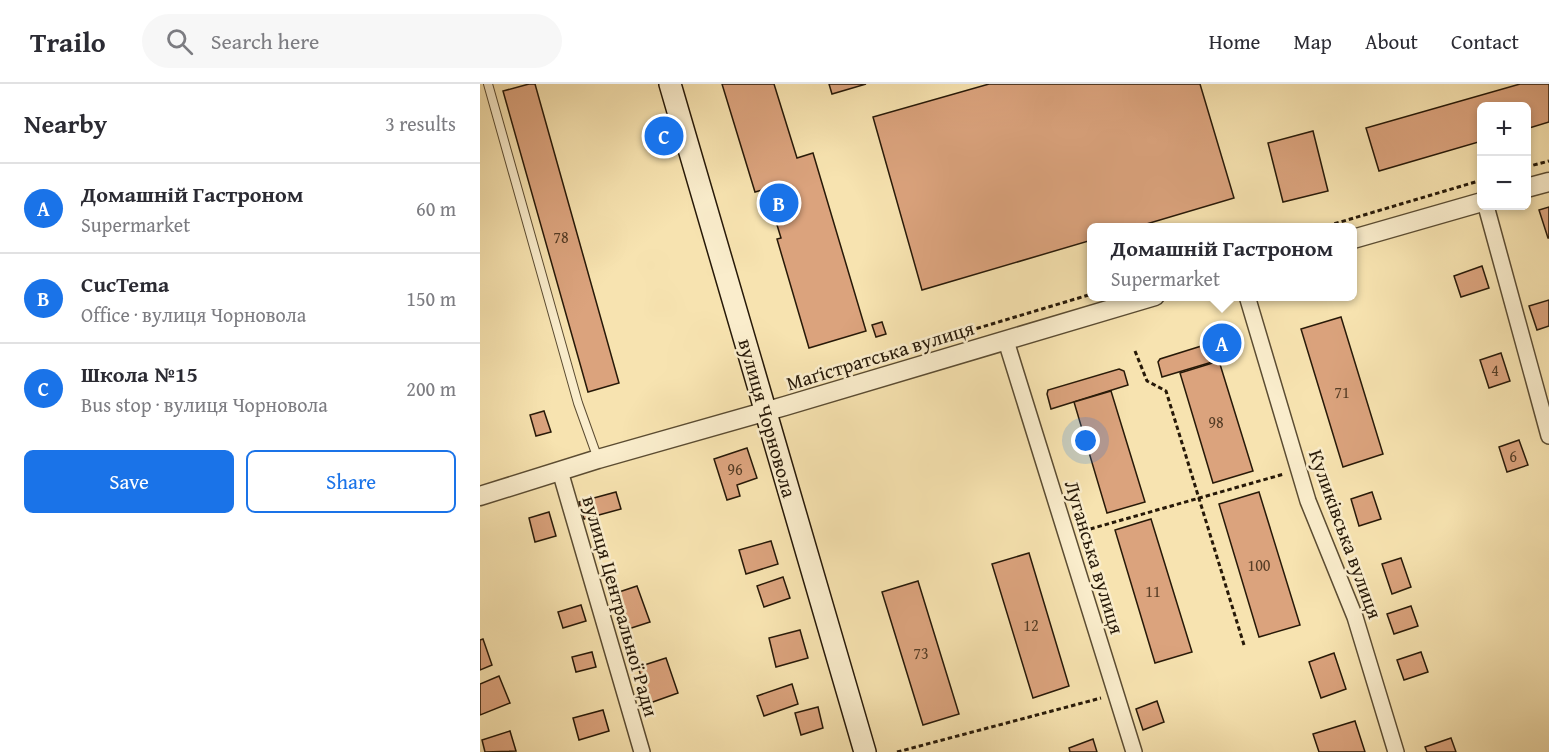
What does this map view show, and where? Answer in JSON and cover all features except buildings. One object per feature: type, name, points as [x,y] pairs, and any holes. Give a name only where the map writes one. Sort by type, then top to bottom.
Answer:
[{"type":"main road","name":"вулиця Чорновола","points":[[670,84],[866,752]]},
{"type":"street","points":[[1531,187],[1549,182]]},
{"type":"street","points":[[1357,238],[1477,203]]},
{"type":"street","points":[[1487,210],[1549,436]]},
{"type":"street","name":"Маґістратська вулиця","points":[[480,496],[598,459],[1141,301]]},
{"type":"street","name":"Куликівська вулиця","points":[[1248,301],[1308,501],[1355,617],[1395,752]]},
{"type":"street","name":"Луганська вулиця","points":[[1006,341],[1134,752]]},
{"type":"street","name":"вулиця Центральної Ради","points":[[560,471],[642,752]]},
{"type":"lane","points":[[488,84],[578,403],[598,459]]},
{"type":"path","points":[[1531,166],[1549,161]]},
{"type":"path","points":[[1337,223],[1477,181]]},
{"type":"path","points":[[1135,351],[1147,381],[1166,391],[1244,645]]},
{"type":"path","points":[[1066,535],[1299,470]]},
{"type":"path","points":[[897,752],[1101,698],[1117,698]]},
{"type":"place","name":"Школа №15","points":[[664,136]]},
{"type":"place","name":"CucTema","points":[[779,203]]},
{"type":"place","name":"Домашній Гастроном","points":[[1222,343]]}]
